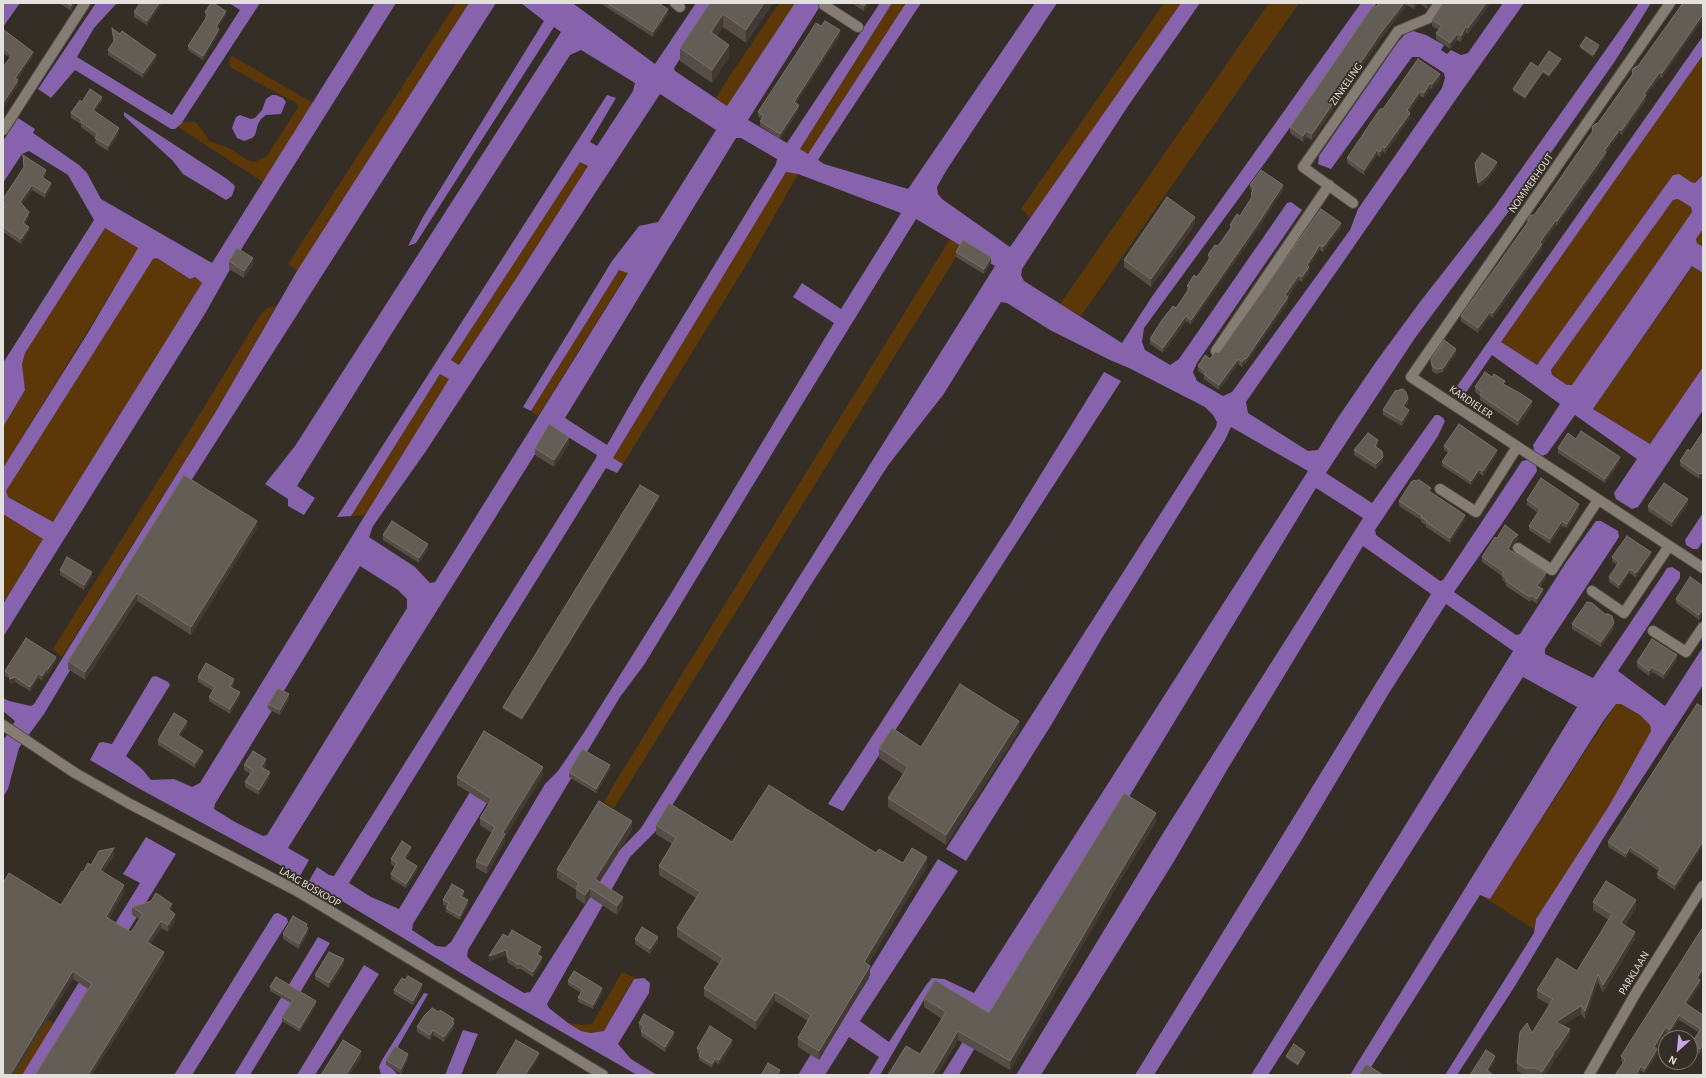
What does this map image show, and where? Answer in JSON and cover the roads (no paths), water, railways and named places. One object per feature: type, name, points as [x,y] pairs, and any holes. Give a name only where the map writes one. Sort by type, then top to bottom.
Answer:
[{"type":"street","points":[[3,130],[85,3]]},
{"type":"street","points":[[826,3],[824,5],[858,27]]},
{"type":"street","name":"ZINKELING","points":[[1353,203],[1303,166],[1398,31],[1429,18],[1439,3]]},
{"type":"street","name":"NOMMERHOUT","points":[[1411,377],[1670,3]]},
{"type":"street","points":[[1216,351],[1329,185]]},
{"type":"street","name":"KARDIELER","points":[[1411,377],[1517,448],[1669,546],[1702,565]]},
{"type":"street","points":[[1440,488],[1476,512],[1517,448]]},
{"type":"street","points":[[1518,548],[1552,570],[1598,500]]},
{"type":"street","points":[[1592,591],[1624,613],[1669,546]]},
{"type":"street","points":[[1653,631],[1686,652],[1703,627]]},
{"type":"street","name":"LAAG BOSKOOP","points":[[3,725],[75,773],[130,804],[296,891],[603,1075]]},
{"type":"street","name":"PARKLAAN","points":[[1589,1075],[1637,991],[1703,886]]}]
